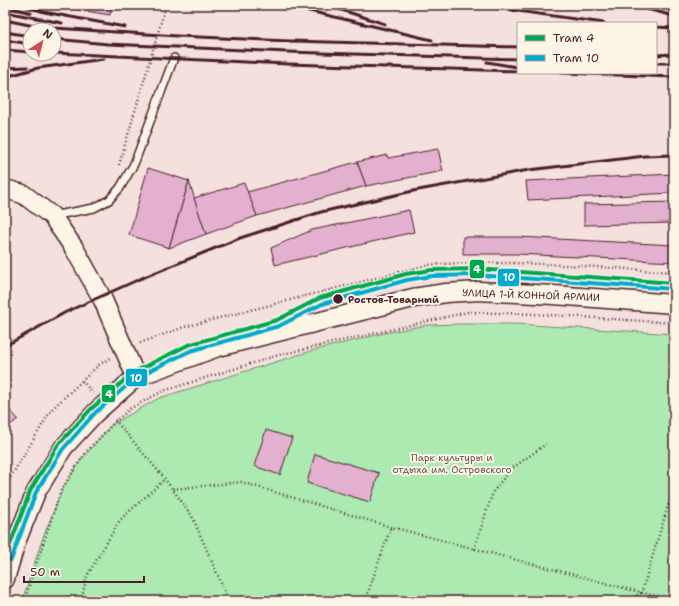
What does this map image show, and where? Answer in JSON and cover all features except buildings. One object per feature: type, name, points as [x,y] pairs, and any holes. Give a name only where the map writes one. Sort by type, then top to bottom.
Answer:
[{"type":"main road","points":[[5,189],[23,194],[52,216],[74,248],[103,300],[136,377],[95,413],[63,448],[36,492],[16,542],[5,579]]},
{"type":"main road","name":"УЛИЦА 1-Й КОННОЙ АРМИИ","points":[[136,377],[218,347],[412,298],[446,293],[479,291],[554,294],[674,304]]},
{"type":"lane","points":[[52,216],[94,208],[108,200],[120,188],[134,164],[174,58]]},
{"type":"path","points":[[131,125],[166,5]]},
{"type":"path","points":[[24,601],[61,490],[86,452],[131,408],[163,391],[279,356],[468,312],[674,323]]},
{"type":"path","points":[[126,434],[165,479],[192,516],[229,601]]},
{"type":"path","points":[[474,549],[493,492],[510,470],[546,444]]},
{"type":"path","points":[[81,601],[87,576],[120,520],[165,479]]},
{"type":"path","points":[[173,489],[241,482],[391,528],[674,601]]},
{"type":"path","points":[[639,601],[674,486]]},
{"type":"path","points":[[365,601],[391,528]]},
{"type":"path","points":[[626,601],[642,592]]},
{"type":"path","points":[[658,601],[659,597]]},
{"type":"green space","name":"Парк культуры и отдыха им. Островского","points":[[516,324],[674,334],[674,601],[22,601],[42,540],[63,488],[81,460],[111,425],[159,398],[311,351],[384,333],[427,325]]},
{"type":"railway","points":[[23,5],[44,12],[125,27]]},
{"type":"railway","points":[[290,5],[301,9],[432,40]]},
{"type":"railway","points":[[326,5],[385,24]]},
{"type":"railway","points":[[475,5],[597,22]]},
{"type":"railway","points":[[631,5],[674,16]]},
{"type":"railway","points":[[5,6],[31,13]]},
{"type":"railway","points":[[5,12],[57,22]]},
{"type":"railway","points":[[5,20],[39,27],[177,36],[290,41],[517,47]]},
{"type":"railway","points":[[657,27],[674,28]]},
{"type":"railway","points":[[5,32],[22,35]]},
{"type":"railway","points":[[5,40],[22,43]]},
{"type":"railway","points":[[62,40],[108,44],[288,52],[517,59]]},
{"type":"railway","points":[[5,50],[22,51]]},
{"type":"railway","points":[[62,53],[288,64],[517,71]]},
{"type":"railway","points":[[657,55],[674,54]]},
{"type":"railway","points":[[5,77],[38,68],[104,59]]},
{"type":"railway","points":[[487,62],[517,67]]},
{"type":"railway","points":[[657,63],[674,63]]},
{"type":"railway","points":[[5,68],[27,67]]},
{"type":"railway","points":[[590,74],[674,77]]},
{"type":"railway","points":[[5,346],[66,312],[142,278],[240,238],[321,212],[413,191],[529,170],[645,156],[674,155]]},
{"type":"tram line","name":"4","points":[[5,558],[31,489],[58,445],[91,409],[134,372],[188,345],[277,320],[320,298],[406,274],[431,270],[477,269],[674,283]]},
{"type":"tram line","name":"10","points":[[11,560],[36,492],[63,449],[95,413],[137,377],[190,351],[279,326],[322,304],[407,280],[432,276],[477,275],[674,289]]},
{"type":"place","name":"Ростов-Товарный","points":[[338,299]]}]
